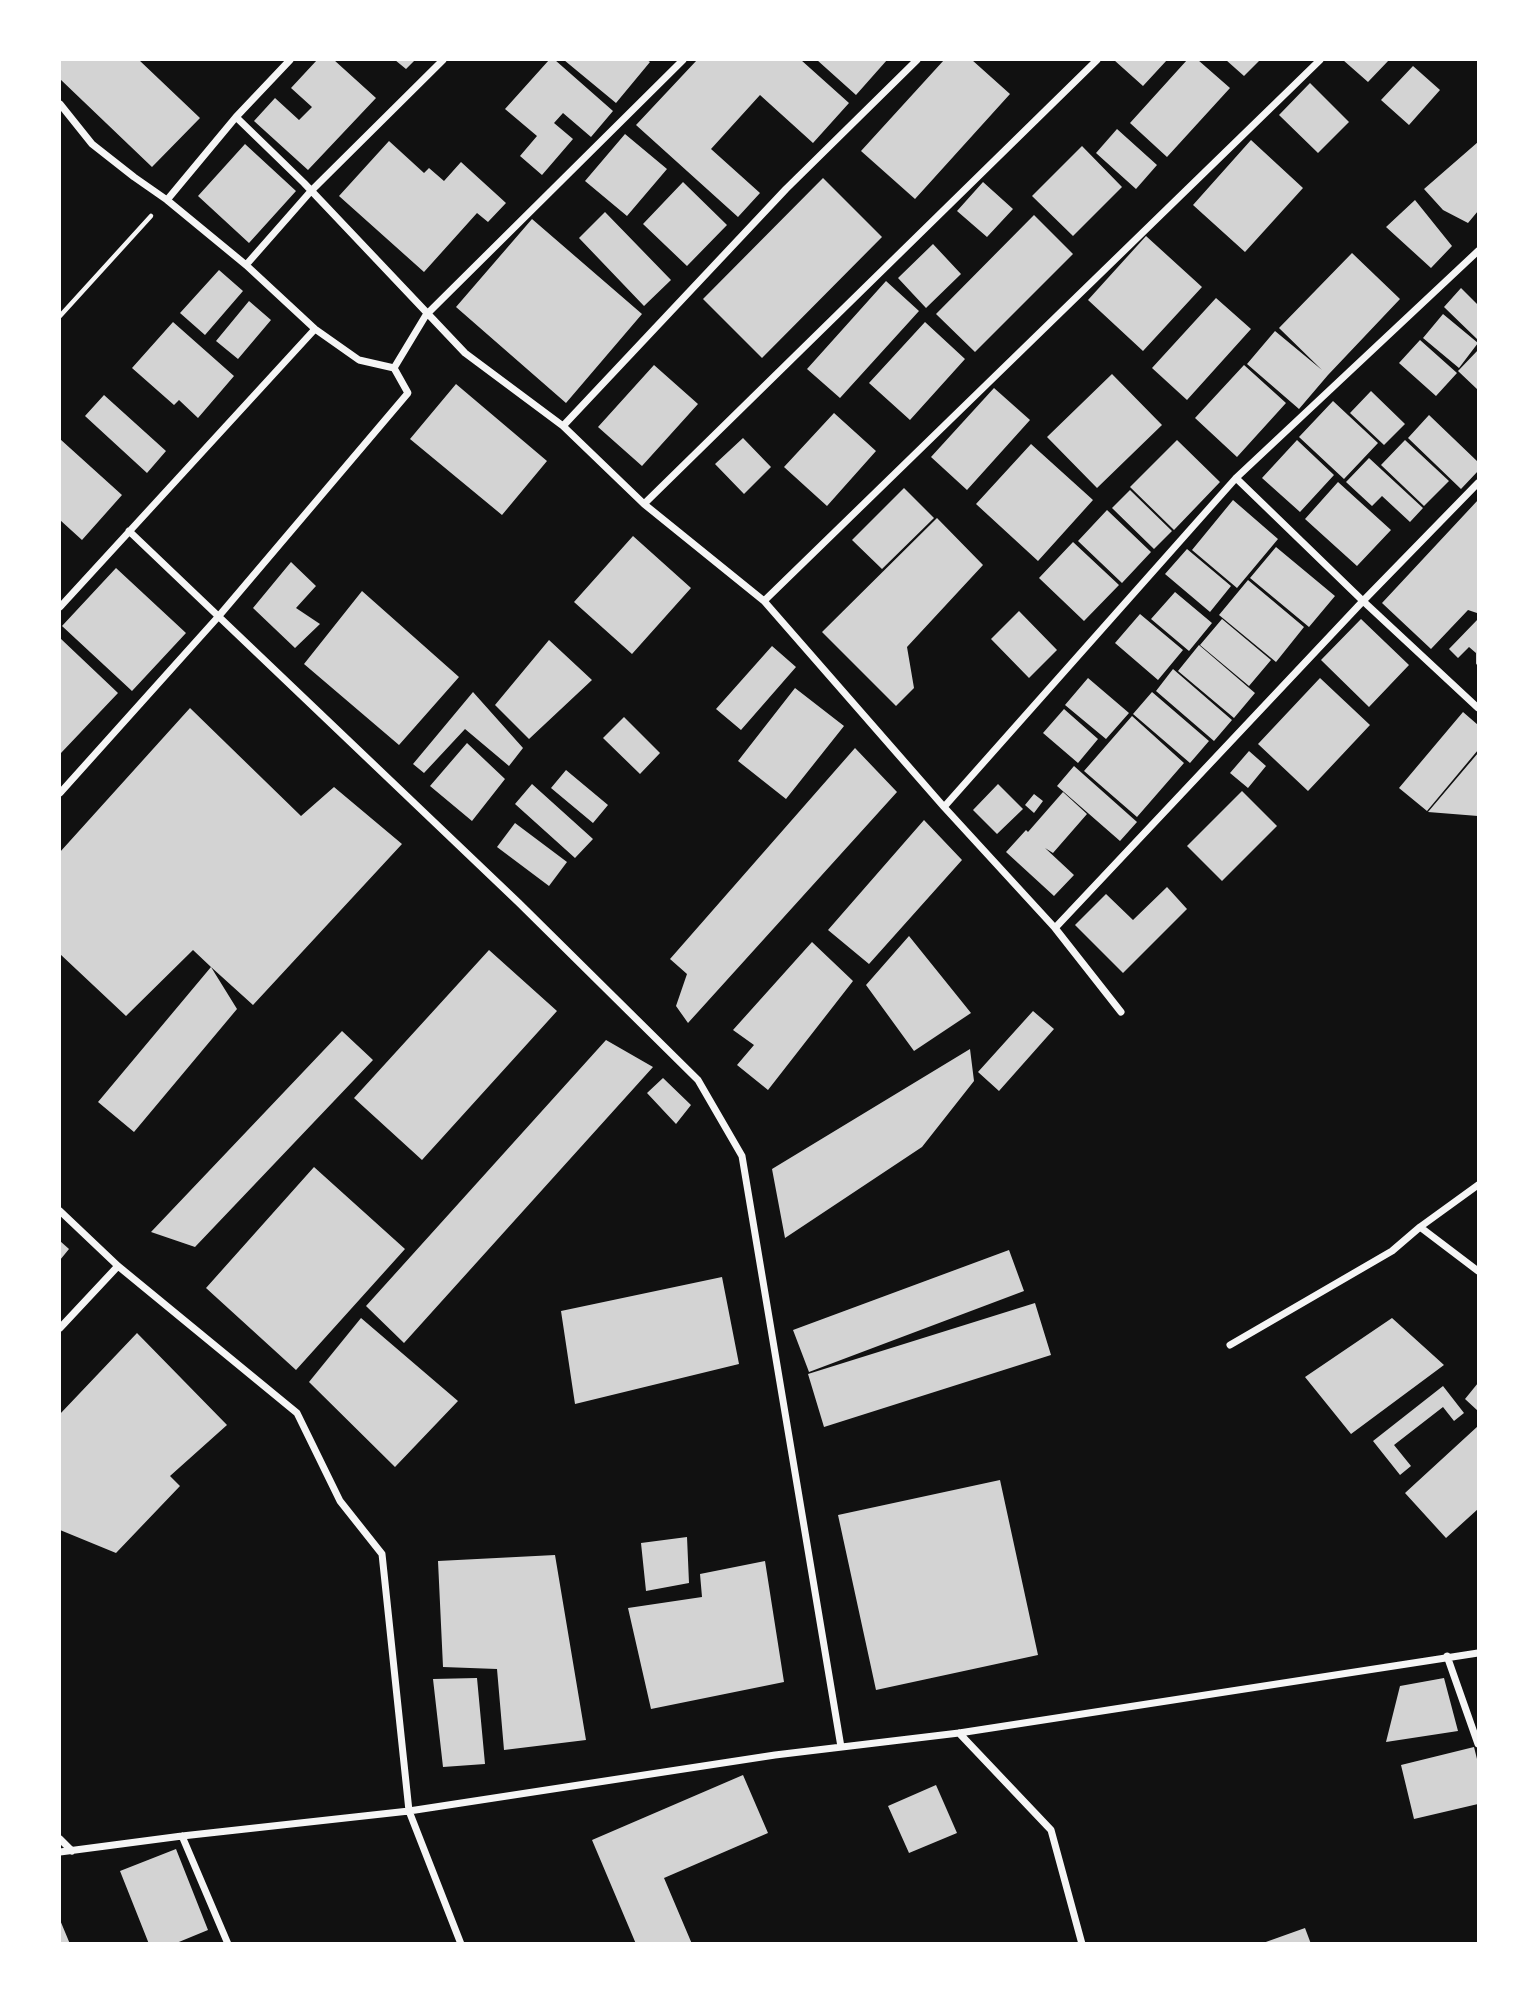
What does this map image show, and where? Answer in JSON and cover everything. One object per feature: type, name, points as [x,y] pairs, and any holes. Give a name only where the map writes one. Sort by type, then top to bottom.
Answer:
[{"type":"street","points":[[167,200],[236,117],[290,60]]},
{"type":"street","points":[[246,265],[311,191],[443,60]]},
{"type":"street","points":[[394,368],[426,315],[683,60]]},
{"type":"street","points":[[563,426],[786,189],[917,60]]},
{"type":"street","points":[[644,504],[1097,60]]},
{"type":"street","points":[[764,601],[1320,60]]},
{"type":"street","points":[[60,104],[92,144],[167,200],[246,265],[315,330],[359,360],[394,368],[408,393],[218,617],[60,793]]},
{"type":"street","points":[[236,117],[311,191],[465,353],[563,426],[644,504],[764,601],[944,807],[1055,928],[1121,1013]]},
{"type":"street","points":[[944,807],[1236,478],[1479,251]]},
{"type":"street","points":[[60,607],[315,330]]},
{"type":"street","points":[[1236,478],[1479,708]]},
{"type":"street","points":[[1055,928],[1363,601],[1479,483]]},
{"type":"street","points":[[129,531],[519,903],[698,1080],[742,1156],[841,1747]]},
{"type":"street","points":[[1230,1345],[1392,1251],[1420,1227],[1479,1185]]},
{"type":"street","points":[[60,1211],[118,1266],[297,1413],[340,1502],[382,1554],[409,1811],[461,1944]]},
{"type":"street","points":[[1420,1227],[1479,1271]]},
{"type":"street","points":[[60,1328],[118,1266]]},
{"type":"street","points":[[60,1852],[409,1811],[841,1747],[960,1734],[1479,1653]]},
{"type":"street","points":[[1447,1656],[1479,1744]]},
{"type":"street","points":[[960,1734],[1051,1829],[1082,1944]]},
{"type":"street","points":[[182,1836],[228,1944]]},
{"type":"street","points":[[60,1839],[72,1851]]},
{"type":"path","points":[[60,316],[167,200]]},
{"type":"building","points":[[60,60],[139,60],[200,118],[152,167],[60,79]]},
{"type":"building","points":[[317,60],[334,60],[376,98],[308,170],[254,121],[275,98],[299,120],[312,107],[291,88]]},
{"type":"building","points":[[395,60],[415,60],[406,69]]},
{"type":"building","points":[[549,60],[555,60],[613,111],[591,137],[563,113],[554,123],[573,139],[542,175],[520,156],[537,136],[505,109]]},
{"type":"building","points":[[564,60],[647,60],[650,62],[616,103]]},
{"type":"building","points":[[697,60],[801,60],[849,103],[813,143],[760,95],[711,149],[760,193],[738,217],[636,125]]},
{"type":"building","points":[[817,60],[887,60],[856,95]]},
{"type":"building","points":[[944,60],[972,60],[1010,94],[915,199],[861,151]]},
{"type":"building","points":[[1114,60],[1167,60],[1143,86]]},
{"type":"building","points":[[1187,60],[1198,60],[1230,88],[1167,157],[1130,123]]},
{"type":"building","points":[[1226,60],[1260,60],[1244,76]]},
{"type":"building","points":[[1343,60],[1389,60],[1368,82]]},
{"type":"building","points":[[1413,66],[1440,90],[1409,125],[1381,100]]},
{"type":"building","points":[[1310,83],[1349,122],[1318,153],[1279,115]]},
{"type":"building","points":[[1117,129],[1157,165],[1136,189],[1096,153]]},
{"type":"building","points":[[625,134],[667,169],[627,216],[585,181]]},
{"type":"building","points":[[1251,140],[1303,188],[1245,252],[1193,205]]},
{"type":"building","points":[[389,141],[424,173],[429,168],[444,181],[461,162],[506,203],[488,222],[477,213],[424,272],[339,196]]},
{"type":"building","points":[[1478,142],[1478,211],[1468,223],[1443,210],[1424,189]]},
{"type":"building","points":[[245,144],[296,191],[249,243],[198,196]]},
{"type":"building","points":[[1082,146],[1122,187],[1073,236],[1032,196]]},
{"type":"building","points":[[823,178],[882,237],[762,358],[703,299]]},
{"type":"building","points":[[683,182],[727,225],[687,266],[643,224]]},
{"type":"building","points":[[983,182],[1013,209],[987,237],[957,211]]},
{"type":"building","points":[[1415,200],[1452,246],[1431,268],[1386,227]]},
{"type":"building","points":[[605,212],[671,280],[644,306],[579,238]]},
{"type":"building","points":[[1034,215],[1073,254],[975,352],[936,314]]},
{"type":"building","points":[[532,219],[642,314],[566,403],[456,307]]},
{"type":"building","points":[[1146,236],[1202,287],[1143,351],[1088,300]]},
{"type":"building","points":[[933,244],[961,274],[926,308],[898,278]]},
{"type":"building","points":[[1352,253],[1400,299],[1299,409],[1247,364],[1275,331],[1322,370],[1279,328]]},
{"type":"building","points":[[219,270],[243,291],[205,335],[180,313]]},
{"type":"building","points":[[886,281],[919,311],[840,398],[807,369]]},
{"type":"building","points":[[1461,288],[1478,305],[1478,340],[1444,307]]},
{"type":"building","points":[[1216,298],[1251,329],[1187,400],[1152,368]]},
{"type":"building","points":[[249,301],[271,320],[238,359],[216,341]]},
{"type":"building","points":[[1443,314],[1478,343],[1459,368],[1423,338]]},
{"type":"building","points":[[173,322],[234,376],[198,418],[179,400],[174,405],[132,368]]},
{"type":"building","points":[[925,322],[965,359],[910,420],[869,383]]},
{"type":"building","points":[[1420,340],[1457,373],[1436,396],[1399,363]]},
{"type":"building","points":[[1478,350],[1478,390],[1458,371]]},
{"type":"building","points":[[654,365],[698,404],[642,466],[598,427]]},
{"type":"building","points":[[1244,365],[1286,403],[1237,457],[1195,418]]},
{"type":"building","points":[[1112,374],[1162,425],[1097,488],[1047,437]]},
{"type":"building","points":[[456,384],[547,461],[502,515],[410,439]]},
{"type":"building","points":[[994,388],[1030,420],[967,490],[931,457]]},
{"type":"building","points":[[1371,391],[1405,424],[1384,445],[1350,413]]},
{"type":"building","points":[[104,395],[166,451],[147,473],[85,416]]},
{"type":"building","points":[[1333,401],[1378,443],[1344,479],[1299,437]]},
{"type":"building","points":[[834,413],[876,451],[827,506],[784,467]]},
{"type":"building","points":[[1429,415],[1478,462],[1478,471],[1461,489],[1408,438]]},
{"type":"building","points":[[743,438],[771,467],[744,494],[715,464]]},
{"type":"building","points":[[60,439],[122,495],[82,540],[60,520]]},
{"type":"building","points":[[1177,440],[1220,482],[1174,530],[1130,487]]},
{"type":"building","points":[[1297,440],[1334,475],[1300,512],[1262,478]]},
{"type":"building","points":[[1405,440],[1449,481],[1424,506],[1381,465]]},
{"type":"building","points":[[1031,444],[1093,500],[1038,561],[976,504]]},
{"type":"building","points":[[1369,458],[1423,508],[1410,522],[1382,496],[1372,506],[1346,482]]},
{"type":"building","points":[[1338,482],[1391,530],[1357,566],[1305,519]]},
{"type":"building","points":[[904,488],[934,518],[882,569],[852,540]]},
{"type":"building","points":[[1130,490],[1172,531],[1154,549],[1112,508]]},
{"type":"building","points":[[1233,500],[1278,539],[1237,588],[1192,550]]},
{"type":"building","points":[[1478,500],[1478,611],[1468,610],[1431,649],[1382,603]]},
{"type":"building","points":[[1107,510],[1151,552],[1122,583],[1078,541]]},
{"type":"building","points":[[937,518],[983,565],[907,647],[914,688],[896,706],[822,632]]},
{"type":"building","points":[[633,536],[691,588],[632,654],[574,602]]},
{"type":"building","points":[[1073,542],[1119,585],[1084,621],[1039,578]]},
{"type":"building","points":[[1276,547],[1335,596],[1309,627],[1250,578]]},
{"type":"building","points":[[1187,549],[1231,586],[1210,612],[1165,574]]},
{"type":"building","points":[[291,562],[316,586],[296,608],[320,624],[295,648],[253,608]]},
{"type":"building","points":[[116,568],[186,633],[132,691],[62,626]]},
{"type":"building","points":[[1248,580],[1304,627],[1276,662],[1219,615]]},
{"type":"building","points":[[362,591],[459,677],[399,745],[304,664]]},
{"type":"building","points":[[1175,592],[1212,623],[1189,651],[1151,619]]},
{"type":"building","points":[[1019,611],[1057,650],[1029,678],[991,639]]},
{"type":"building","points":[[1140,614],[1183,650],[1158,680],[1115,643]]},
{"type":"building","points":[[1222,619],[1271,660],[1249,686],[1200,645]]},
{"type":"building","points":[[1361,619],[1409,665],[1369,707],[1321,660]]},
{"type":"building","points":[[1478,619],[1476,665],[1476,653],[1469,647],[1458,658],[1449,649]]},
{"type":"building","points":[[60,638],[118,693],[61,753],[60,751]]},
{"type":"building","points":[[549,640],[592,680],[529,739],[495,705]]},
{"type":"building","points":[[1199,645],[1255,693],[1234,718],[1178,671]]},
{"type":"building","points":[[772,646],[796,667],[741,730],[716,709]]},
{"type":"building","points":[[1173,669],[1232,720],[1214,741],[1156,691]]},
{"type":"building","points":[[1088,678],[1129,713],[1106,739],[1065,705]]},
{"type":"building","points":[[1320,678],[1370,725],[1308,791],[1258,744]]},
{"type":"building","points":[[795,688],[844,726],[786,799],[738,761]]},
{"type":"building","points":[[473,692],[523,748],[509,766],[465,729],[424,773],[413,764]]},
{"type":"building","points":[[1152,692],[1209,741],[1190,763],[1133,714]]},
{"type":"building","points":[[190,708],[301,816],[334,787],[402,844],[253,1005],[193,950],[126,1016],[60,954],[60,852]]},
{"type":"building","points":[[1064,709],[1098,739],[1078,763],[1043,733]]},
{"type":"building","points":[[1463,712],[1478,725],[1478,750],[1427,811],[1399,788]]},
{"type":"building","points":[[1132,716],[1184,763],[1137,817],[1084,771]]},
{"type":"building","points":[[624,717],[660,753],[640,774],[603,738]]},
{"type":"building","points":[[467,743],[505,779],[472,821],[430,786]]},
{"type":"building","points":[[855,748],[897,792],[688,1023],[676,1006],[687,974],[670,959]]},
{"type":"building","points":[[1249,751],[1266,766],[1248,788],[1230,773]]},
{"type":"building","points":[[1478,753],[1478,816],[1428,812]]},
{"type":"building","points":[[1074,766],[1137,822],[1120,841],[1057,786]]},
{"type":"building","points":[[566,770],[608,805],[593,823],[551,788]]},
{"type":"building","points":[[532,784],[593,839],[575,858],[515,804]]},
{"type":"building","points":[[998,784],[1023,809],[997,834],[973,810]]},
{"type":"building","points":[[1242,791],[1277,826],[1222,881],[1187,846]]},
{"type":"building","points":[[1063,792],[1087,814],[1053,853],[1045,848],[1074,875],[1054,896],[1006,852],[1026,830],[1028,832]]},
{"type":"building","points":[[1034,794],[1043,801],[1034,813],[1025,805]]},
{"type":"building","points":[[924,820],[962,860],[869,964],[828,930]]},
{"type":"building","points":[[515,823],[567,862],[549,886],[497,847]]},
{"type":"building","points":[[1167,887],[1187,909],[1123,973],[1075,925],[1106,894],[1133,920]]},
{"type":"building","points":[[909,936],[971,1013],[914,1051],[866,985]]},
{"type":"building","points":[[812,942],[853,981],[768,1090],[737,1065],[754,1045],[733,1030]]},
{"type":"building","points":[[489,950],[557,1011],[422,1160],[354,1098]]},
{"type":"building","points":[[211,967],[237,1009],[134,1132],[98,1102]]},
{"type":"building","points":[[1033,1011],[1054,1029],[999,1091],[978,1072]]},
{"type":"building","points":[[342,1031],[373,1060],[195,1247],[151,1232]]},
{"type":"building","points":[[606,1040],[653,1067],[404,1343],[366,1306]]},
{"type":"building","points":[[970,1049],[974,1081],[922,1147],[785,1238],[772,1169]]},
{"type":"building","points":[[663,1078],[691,1105],[676,1124],[647,1093]]},
{"type":"building","points":[[314,1167],[405,1249],[296,1370],[206,1288]]},
{"type":"building","points":[[60,1241],[69,1249],[60,1260]]},
{"type":"building","points":[[1009,1250],[1024,1291],[809,1372],[793,1330]]},
{"type":"building","points":[[722,1277],[739,1364],[575,1404],[561,1311]]},
{"type":"building","points":[[1035,1303],[1051,1355],[824,1427],[808,1374]]},
{"type":"building","points":[[361,1318],[458,1401],[395,1467],[309,1382]]},
{"type":"building","points":[[1392,1318],[1444,1365],[1351,1434],[1305,1377]]},
{"type":"building","points":[[137,1333],[227,1425],[170,1476],[180,1486],[116,1553],[60,1530],[60,1414]]},
{"type":"building","points":[[1478,1383],[1478,1411],[1465,1399]]},
{"type":"building","points":[[1443,1386],[1464,1413],[1454,1421],[1443,1407],[1394,1445],[1411,1466],[1400,1475],[1373,1441]]},
{"type":"building","points":[[1478,1426],[1478,1509],[1446,1538],[1405,1493]]},
{"type":"building","points":[[1000,1480],[1038,1655],[876,1690],[838,1515]]},
{"type":"building","points":[[687,1537],[689,1583],[646,1591],[641,1543]]},
{"type":"building","points":[[555,1555],[586,1740],[504,1750],[497,1669],[443,1667],[438,1561]]},
{"type":"building","points":[[765,1561],[784,1682],[651,1709],[628,1608],[702,1597],[700,1574]]},
{"type":"building","points":[[477,1678],[485,1764],[443,1767],[433,1679]]},
{"type":"building","points":[[1444,1678],[1458,1731],[1386,1742],[1400,1686]]},
{"type":"building","points":[[1474,1747],[1478,1763],[1478,1804],[1414,1819],[1401,1765]]},
{"type":"building","points":[[743,1775],[768,1833],[664,1878],[692,1944],[636,1944],[592,1840]]},
{"type":"building","points":[[936,1785],[957,1833],[909,1853],[888,1806]]},
{"type":"building","points":[[176,1849],[208,1930],[174,1944],[149,1944],[120,1871]]},
{"type":"building","points":[[60,1920],[70,1944],[60,1944]]},
{"type":"building","points":[[1305,1928],[1311,1944],[1263,1943]]}]
